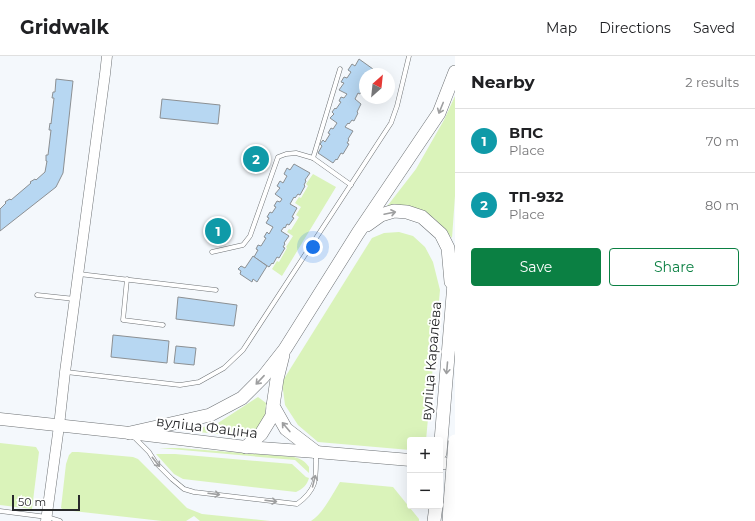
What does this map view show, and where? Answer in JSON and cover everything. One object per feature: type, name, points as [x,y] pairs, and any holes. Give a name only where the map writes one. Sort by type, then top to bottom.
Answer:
[{"type":"main road","points":[[130,433],[210,415],[242,398],[263,376],[285,349],[358,233],[440,113],[455,72]]},
{"type":"main road","points":[[358,233],[381,215],[394,211],[407,212],[422,217],[441,234],[448,248],[452,301]]},
{"type":"main road","name":"вуліца Каралёва","points":[[441,437],[455,272]]},
{"type":"main road","points":[[246,447],[261,434],[272,416],[277,379],[285,349]]},
{"type":"main road","points":[[273,406],[286,429],[316,452]]},
{"type":"main road","name":"вуліца Фаціна","points":[[0,419],[246,447],[407,460]]},
{"type":"main road","points":[[449,521],[455,441]]},
{"type":"main road","points":[[443,462],[455,464]]},
{"type":"main road","points":[[434,521],[436,509]]},
{"type":"street","points":[[47,519],[105,74],[106,56]]},
{"type":"lane","points":[[65,372],[180,385],[199,382],[224,368],[242,350],[392,123],[409,56]]},
{"type":"lane","points":[[313,158],[340,69]]},
{"type":"lane","points":[[212,252],[243,245],[250,236],[278,157],[296,153],[313,158],[350,185]]},
{"type":"lane","points":[[79,274],[216,290]]},
{"type":"lane","points":[[127,279],[123,320],[163,325]]},
{"type":"lane","points":[[37,295],[75,299]]},
{"type":"lane","points":[[130,433],[149,452],[156,463],[184,489],[194,492],[296,504],[312,490],[316,476],[316,452]]},
{"type":"lane","points":[[0,512],[60,521]]},
{"type":"green space","points":[[455,96],[455,196],[452,238],[435,219],[421,210],[404,206],[385,209],[416,169],[444,120]]},
{"type":"green space","points":[[313,174],[336,187],[282,276],[272,269],[277,261],[279,262],[293,236],[287,232],[289,229],[291,230],[299,217],[296,215],[301,207],[295,203],[299,197],[301,198],[308,186],[306,184]]},
{"type":"green space","points":[[399,232],[413,236],[425,247],[433,262],[440,290],[426,437],[407,437],[407,450],[318,442],[298,425],[285,405],[282,382],[372,238],[384,233]]},
{"type":"green space","points":[[258,397],[266,403],[265,417],[256,431],[247,437],[189,431],[218,423]]},
{"type":"green space","points":[[0,443],[36,447],[39,452],[32,509],[0,505]]},
{"type":"green space","points":[[159,448],[179,448],[294,457],[301,459],[306,463],[309,467],[309,473],[295,460]]},
{"type":"green space","points":[[72,452],[133,457],[138,459],[187,508],[202,514],[270,521],[200,521],[194,516],[186,521],[162,521],[64,510],[61,508],[66,464],[69,455]]},
{"type":"green space","points":[[156,454],[175,454],[292,464],[309,478],[301,490],[296,492],[183,479],[174,474]]},
{"type":"green space","points":[[340,482],[393,487],[407,504],[407,509],[411,509],[419,521],[311,521],[320,514]]},
{"type":"building","points":[[359,59],[372,68],[359,68],[359,94],[355,99],[359,104],[361,104],[354,121],[352,120],[345,127],[353,131],[348,139],[349,140],[347,143],[349,144],[343,154],[341,153],[337,160],[336,159],[333,163],[318,153],[322,146],[320,144],[323,140],[325,142],[330,134],[328,133],[331,128],[333,129],[337,123],[330,118],[334,114],[332,112],[341,102],[339,101],[341,97],[344,98],[347,94],[339,90],[344,83],[341,82],[344,77],[347,78],[351,72],[348,70],[352,64],[355,66]]},
{"type":"building","points":[[56,79],[73,81],[63,173],[56,187],[0,231],[0,209],[6,203],[5,202],[10,199],[11,200],[31,183],[30,182],[35,179],[36,180],[45,172],[47,161],[46,155],[48,155],[51,130],[49,130],[54,98],[52,98],[53,92],[55,92]]},
{"type":"building","points":[[162,99],[220,105],[218,124],[160,118]]},
{"type":"building","points":[[252,151],[264,155],[260,168],[248,164]]},
{"type":"building","points":[[294,164],[310,173],[305,180],[305,186],[300,195],[298,194],[295,198],[294,197],[290,204],[297,208],[292,217],[294,218],[289,225],[287,224],[281,231],[289,236],[284,243],[285,244],[283,247],[285,248],[279,258],[277,257],[273,264],[272,263],[269,267],[254,257],[258,250],[256,249],[258,245],[261,246],[266,238],[264,237],[267,232],[269,234],[273,227],[266,223],[270,212],[272,213],[276,207],[274,206],[277,201],[280,202],[282,199],[275,194],[280,188],[277,186],[280,181],[283,183],[287,176],[284,174],[287,168],[290,170]]},
{"type":"building","points":[[213,225],[225,226],[224,237],[212,236]]},
{"type":"building","points":[[253,256],[267,266],[257,282],[253,279],[252,282],[240,274],[241,271],[238,269],[241,266],[245,268]]},
{"type":"building","points":[[178,297],[237,305],[234,326],[176,319]]},
{"type":"building","points":[[113,335],[169,341],[167,363],[111,357]]},
{"type":"building","points":[[176,346],[196,348],[194,365],[174,363]]},
{"type":"place","name":"ТП-932","points":[[256,159]]},
{"type":"place","name":"ВПС","points":[[218,231]]}]
